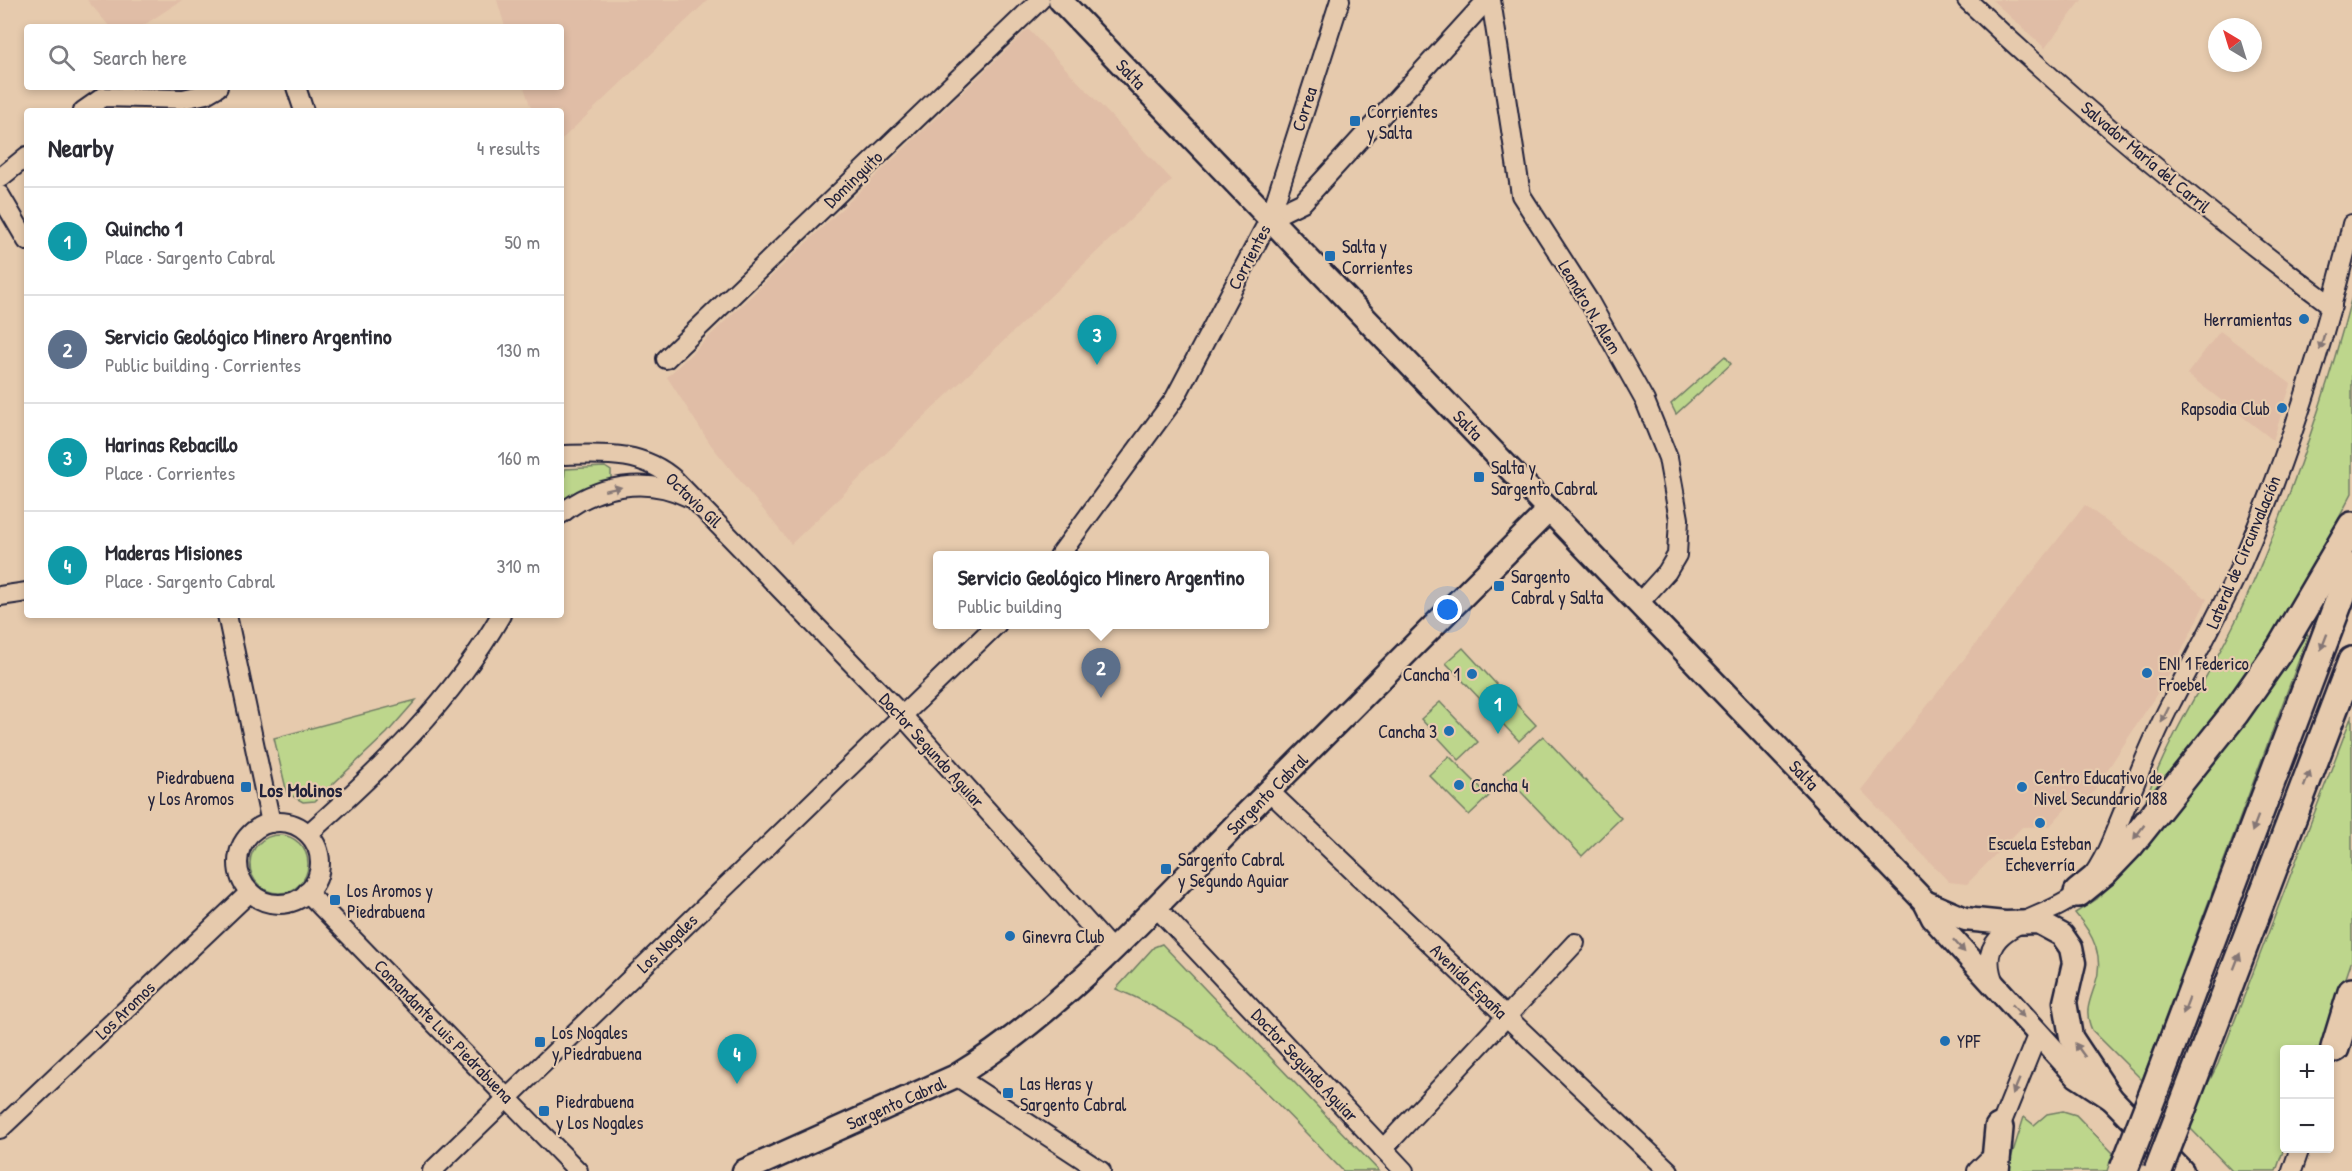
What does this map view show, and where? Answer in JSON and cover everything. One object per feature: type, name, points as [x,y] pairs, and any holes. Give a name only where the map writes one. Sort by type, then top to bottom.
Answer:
[{"type":"highway","points":[[2078,893],[2105,871],[2129,846],[2240,706],[2280,649],[2352,526]]},
{"type":"highway","points":[[2124,1170],[2352,567]]},
{"type":"highway","points":[[2158,1171],[2352,661]]},
{"type":"highway","points":[[2334,1050],[2352,992]]},
{"type":"highway","points":[[1985,1168],[1999,1128]]},
{"type":"main road","name":"Salta","points":[[1060,0],[1925,902],[1933,918],[2077,1076],[2112,1099]]},
{"type":"main road","name":"Sargento Cabral","points":[[744,1171],[956,1076],[983,1060],[1032,1021],[1112,950],[1156,907],[1549,510]]},
{"type":"main road","name":"Salta","points":[[1925,902],[1965,919],[2038,922],[2047,925],[2067,941],[2074,963],[2065,1002],[2068,1026],[2077,1047],[2112,1099],[2182,1171]]},
{"type":"street","name":"Dominguito","points":[[666,359],[1040,0]]},
{"type":"street","name":"Correa","points":[[1270,218],[1340,0]]},
{"type":"street","name":"Corrientes","points":[[1062,551],[1175,398],[1270,218],[1304,202],[1489,0]]},
{"type":"street","name":"Leandro N. Alem","points":[[1489,0],[1521,195],[1589,301],[1639,391],[1668,458],[1679,519],[1677,555],[1667,572],[1639,603]]},
{"type":"street","name":"Salvador María del Carril","points":[[1967,0],[2036,65],[2273,262],[2332,306]]},
{"type":"street","points":[[86,108],[103,97],[183,99],[206,94],[213,90]]},
{"type":"street","points":[[297,90],[303,108]]},
{"type":"street","points":[[0,178],[24,158]]},
{"type":"street","points":[[0,195],[24,236]]},
{"type":"street","name":"Lateral de Circunvalación","points":[[1997,988],[1989,964],[1992,949],[2005,932],[2078,893],[2111,842],[2154,739],[2236,575],[2300,411],[2332,306],[2352,224]]},
{"type":"street","name":"Octavio Gil","points":[[564,455],[622,455],[653,463],[670,475],[749,553]]},
{"type":"street","points":[[564,512],[593,495],[633,486],[667,489],[698,502]]},
{"type":"street","name":"Doctor Segundo Aguiar","points":[[749,553],[902,714],[1112,950]]},
{"type":"street","points":[[0,596],[24,592]]},
{"type":"street","points":[[228,618],[270,823]]},
{"type":"street","points":[[308,834],[384,766],[431,715],[473,660],[499,618]]},
{"type":"street","points":[[902,714],[992,629]]},
{"type":"street","name":"Los Nogales","points":[[432,1171],[902,714]]},
{"type":"street","name":"Avenida España","points":[[1269,791],[1669,1171]]},
{"type":"street","points":[[270,823],[289,823],[308,834],[319,853],[320,864],[318,875],[307,892],[296,900],[274,904],[263,901],[250,892],[240,878],[238,856],[248,836],[256,828],[270,823]]},
{"type":"street","name":"Los Aromos","points":[[0,1129],[250,892]]},
{"type":"street","name":"Comandante Luis Piedrabuena","points":[[307,892],[509,1096],[578,1171]]},
{"type":"street","name":"Doctor Segundo Aguiar","points":[[1156,907],[1404,1171]]},
{"type":"street","points":[[1383,1149],[1575,943]]},
{"type":"street","points":[[2334,1053],[2352,1025]]},
{"type":"street","points":[[1999,1128],[2038,1033]]},
{"type":"street","points":[[956,1076],[1101,1171]]},
{"type":"street","points":[[2292,1171],[2299,1153]]},
{"type":"shaded area","points":[[87,0],[182,0],[146,24],[107,24]]},
{"type":"shaded area","points":[[497,0],[708,0],[564,137],[564,108],[531,108],[525,90],[564,90],[564,24],[504,24]]},
{"type":"shaded area","points":[[1992,0],[2082,0],[2045,48]]},
{"type":"shaded area","points":[[1028,29],[1172,180],[791,544],[711,445],[667,377]]},
{"type":"shaded area","points":[[2220,331],[2291,384],[2273,440],[2187,374]]},
{"type":"shaded area","points":[[2085,505],[2207,599],[2173,669],[2084,806],[2068,806],[2050,826],[2022,827],[1967,884],[1949,882],[1861,790]]},
{"type":"green space","points":[[2352,296],[2352,493],[2318,558],[2254,664],[2212,720],[2146,799],[2178,727],[2240,612],[2273,535],[2303,457]]},
{"type":"green space","points":[[1725,356],[1731,364],[1676,414],[1671,404]]},
{"type":"green space","points":[[605,467],[611,471],[611,480],[564,503],[565,469]]},
{"type":"green space","points":[[2305,632],[2308,635],[2142,1080],[2092,1030],[2088,1013],[2089,1002],[2098,975],[2098,955],[2092,938],[2075,913],[2097,899],[2124,871]]},
{"type":"green space","name":"Cancha 1","points":[[1463,648],[1497,685],[1481,700],[1446,663]]},
{"type":"green space","points":[[1500,687],[1536,725],[1519,741],[1483,703]]},
{"type":"green space","points":[[416,700],[387,733],[315,801],[303,802],[287,793],[274,738]]},
{"type":"green space","name":"Cancha 3","points":[[1440,702],[1478,742],[1459,760],[1421,719]]},
{"type":"green space","points":[[2352,715],[2352,960],[2323,1045],[2280,1045],[2280,1153],[2282,1153],[2276,1171],[2232,1171],[2191,1129],[2201,1097],[2218,1064]]},
{"type":"green space","points":[[1543,736],[1621,818],[1582,856],[1503,773]]},
{"type":"green space","name":"Cancha 4","points":[[1449,756],[1489,796],[1469,815],[1429,775]]},
{"type":"green space","points":[[279,835],[290,837],[303,848],[308,864],[306,875],[295,888],[279,893],[268,891],[255,880],[250,864],[252,853],[263,840]]},
{"type":"green space","points":[[1162,944],[1379,1171],[1343,1171],[1265,1092],[1211,1044],[1182,1023],[1116,989],[1154,947]]},
{"type":"green space","points":[[2063,1111],[2076,1115],[2113,1153],[2107,1171],[2007,1171],[2024,1117],[2034,1125],[2047,1114]]},
{"type":"place","name":"Corrientes y Salta","points":[[1355,121]]},
{"type":"place","name":"Salta y Corrientes","points":[[1330,256]]},
{"type":"place","name":"Herramientas","points":[[2304,319]]},
{"type":"place","name":"Harinas Rebacillo","points":[[1097,365]]},
{"type":"place","name":"Rapsodia Club","points":[[2282,408]]},
{"type":"place","name":"Salta y Sargento Cabral","points":[[1479,477]]},
{"type":"place","name":"Sargento Cabral y Salta","points":[[1499,586]]},
{"type":"place","name":"ENI 1 Federico Froebel","points":[[2147,673]]},
{"type":"place","name":"Cancha 1","points":[[1472,674]]},
{"type":"place","name":"Servicio Geológico Minero Argentino","points":[[1101,698]]},
{"type":"place","name":"Cancha 3","points":[[1449,731]]},
{"type":"place","name":"Quincho 1","points":[[1498,734]]},
{"type":"place","name":"Cancha 4","points":[[1459,785]]},
{"type":"place","name":"Piedrabuena y Los Aromos","points":[[246,787]]},
{"type":"place","name":"Centro Educativo de Nivel Secundario 188","points":[[2022,787]]},
{"type":"place","name":"Escuela Esteban Echeverría","points":[[2040,823]]},
{"type":"place","name":"Sargento Cabral y Segundo Aguiar","points":[[1166,869]]},
{"type":"place","name":"Los Aromos y Piedrabuena","points":[[335,900]]},
{"type":"place","name":"Ginevra Club","points":[[1010,936]]},
{"type":"place","name":"YPF","points":[[1945,1041]]},
{"type":"place","name":"Los Nogales y Piedrabuena","points":[[540,1042]]},
{"type":"place","name":"Maderas Misiones","points":[[737,1084]]},
{"type":"place","name":"Las Heras y Sargento Cabral","points":[[1008,1093]]},
{"type":"place","name":"Piedrabuena y Los Nogales","points":[[544,1111]]},
{"type":"district","name":"Los Molinos","points":[[301,789]]}]
